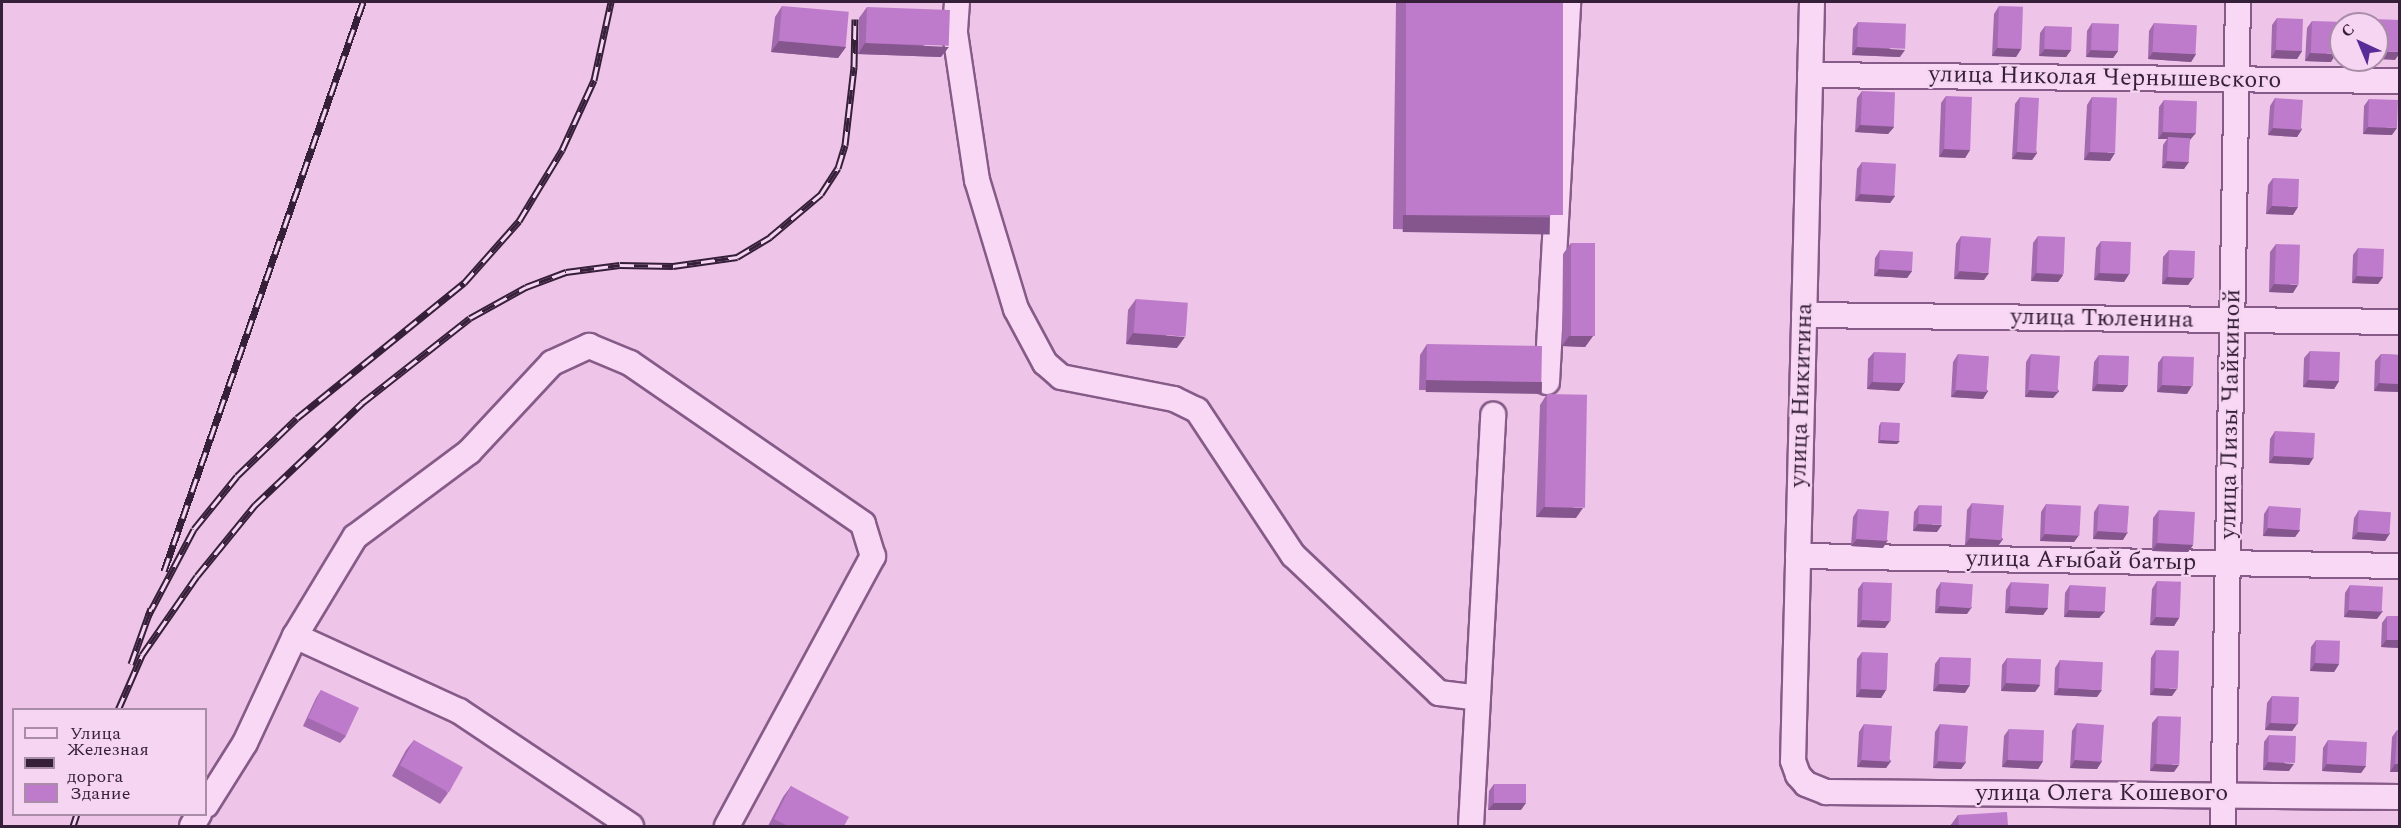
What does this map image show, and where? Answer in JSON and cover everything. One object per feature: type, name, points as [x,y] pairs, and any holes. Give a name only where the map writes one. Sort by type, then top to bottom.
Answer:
[{"type":"street","points":[[957,2],[955,33],[977,180],[1016,309],[1045,363],[1061,377],[1174,399],[1197,410],[1293,555],[1439,693],[1454,698],[1478,698]]},
{"type":"street","points":[[1547,382],[1568,2]]},
{"type":"street","name":"улица Никитина","points":[[1806,784],[1793,761],[1812,2]]},
{"type":"street","name":"улица Лизы Чайкиной","points":[[2223,826],[2238,2]]},
{"type":"street","name":"улица Николая Чернышевского","points":[[1810,75],[2400,81]]},
{"type":"street","name":"улица Тюленина","points":[[1804,315],[2400,322]]},
{"type":"street","points":[[207,803],[244,743],[295,636],[355,537],[469,452],[552,363],[589,346],[630,363],[863,524],[873,556],[727,826]]},
{"type":"street","points":[[1471,826],[1493,415]]},
{"type":"street","name":"улица Ағыбай батыр","points":[[1798,556],[2228,565],[2400,566]]},
{"type":"street","points":[[295,636],[459,711],[631,826]]},
{"type":"street","name":"улица Олега Кошевого","points":[[1806,784],[1826,792],[2400,797]]},
{"type":"building","points":[[1406,2],[1563,2],[1563,215],[1406,215]]},
{"type":"building","points":[[782,6],[849,12],[846,47],[779,41]]},
{"type":"building","points":[[1999,6],[2023,7],[2022,49],[1998,48]]},
{"type":"building","points":[[867,7],[950,10],[949,46],[866,43]]},
{"type":"building","points":[[2277,18],[2303,19],[2302,51],[2276,50]]},
{"type":"building","points":[[2389,20],[2400,20],[2400,52],[2389,52]]},
{"type":"building","points":[[2312,21],[2329,22],[2329,54],[2311,53]]},
{"type":"building","points":[[1858,22],[1906,24],[1905,49],[1857,47]]},
{"type":"building","points":[[2092,23],[2119,24],[2118,51],[2091,50]]},
{"type":"building","points":[[2154,23],[2197,25],[2195,54],[2152,52]]},
{"type":"building","points":[[2045,26],[2072,27],[2071,50],[2044,49]]},
{"type":"building","points":[[1862,91],[1895,92],[1894,126],[1861,125]]},
{"type":"building","points":[[1946,96],[1972,97],[1970,150],[1944,149]]},
{"type":"building","points":[[2020,97],[2039,98],[2036,153],[2017,152]]},
{"type":"building","points":[[2092,97],[2117,98],[2115,153],[2090,152]]},
{"type":"building","points":[[2275,98],[2303,100],[2301,130],[2273,128]]},
{"type":"building","points":[[2369,99],[2398,100],[2397,128],[2368,127]]},
{"type":"building","points":[[2164,100],[2197,101],[2196,133],[2163,132]]},
{"type":"building","points":[[2168,137],[2190,138],[2189,162],[2167,161]]},
{"type":"building","points":[[1862,162],[1896,164],[1894,196],[1860,194]]},
{"type":"building","points":[[2273,178],[2299,179],[2298,207],[2272,206]]},
{"type":"building","points":[[1961,236],[1991,238],[1988,273],[1959,271]]},
{"type":"building","points":[[2038,236],[2065,237],[2064,274],[2037,273]]},
{"type":"building","points":[[2101,241],[2131,242],[2130,274],[2100,273]]},
{"type":"building","points":[[1571,243],[1595,243],[1595,336],[1571,336]]},
{"type":"building","points":[[2276,244],[2300,245],[2299,285],[2275,284]]},
{"type":"building","points":[[2358,248],[2384,249],[2383,277],[2357,276]]},
{"type":"building","points":[[1880,250],[1913,252],[1912,271],[1879,269]]},
{"type":"building","points":[[2169,250],[2195,251],[2194,278],[2168,277]]},
{"type":"building","points":[[1136,299],[1188,303],[1186,337],[1134,333]]},
{"type":"building","points":[[1427,344],[1542,346],[1541,382],[1426,380]]},
{"type":"building","points":[[2310,351],[2340,352],[2339,381],[2309,380]]},
{"type":"building","points":[[1874,352],[1906,353],[1905,383],[1873,382]]},
{"type":"building","points":[[1958,354],[1989,356],[1986,392],[1955,390]]},
{"type":"building","points":[[2031,354],[2060,356],[2057,392],[2028,390]]},
{"type":"building","points":[[2381,354],[2400,355],[2398,384],[2379,383]]},
{"type":"building","points":[[2099,355],[2129,356],[2128,385],[2098,384]]},
{"type":"building","points":[[2163,356],[2194,357],[2193,386],[2162,385]]},
{"type":"building","points":[[1547,394],[1587,395],[1585,508],[1545,507]]},
{"type":"building","points":[[1881,422],[1900,423],[1899,441],[1880,440]]},
{"type":"building","points":[[2275,431],[2315,433],[2314,458],[2274,456]]},
{"type":"building","points":[[1972,503],[2004,505],[2001,540],[1970,538]]},
{"type":"building","points":[[2046,504],[2081,506],[2079,536],[2044,534]]},
{"type":"building","points":[[2099,504],[2129,506],[2127,533],[2097,531]]},
{"type":"building","points":[[1919,505],[1942,506],[1941,525],[1918,524]]},
{"type":"building","points":[[2269,506],[2301,508],[2299,530],[2267,528]]},
{"type":"building","points":[[1858,509],[1889,511],[1887,541],[1856,539]]},
{"type":"building","points":[[2159,510],[2195,512],[2193,545],[2157,543]]},
{"type":"building","points":[[2359,510],[2391,512],[2389,534],[2357,532]]},
{"type":"building","points":[[2157,581],[2181,582],[2180,618],[2156,617]]},
{"type":"building","points":[[1863,582],[1892,583],[1891,621],[1862,620]]},
{"type":"building","points":[[1941,582],[1973,584],[1971,608],[1939,606]]},
{"type":"building","points":[[2011,582],[2049,584],[2048,608],[2010,606]]},
{"type":"building","points":[[2070,585],[2106,587],[2105,612],[2069,610]]},
{"type":"building","points":[[2350,585],[2383,587],[2382,612],[2349,610]]},
{"type":"building","points":[[2387,616],[2400,616],[2400,640],[2387,640]]},
{"type":"building","points":[[2316,640],[2340,641],[2339,664],[2315,663]]},
{"type":"building","points":[[2156,650],[2179,651],[2178,689],[2155,688]]},
{"type":"building","points":[[1862,652],[1888,653],[1887,690],[1861,689]]},
{"type":"building","points":[[1940,657],[1971,658],[1970,685],[1939,684]]},
{"type":"building","points":[[2007,658],[2041,659],[2040,684],[2006,683]]},
{"type":"building","points":[[2060,660],[2103,662],[2101,690],[2059,688]]},
{"type":"building","points":[[321,690],[359,708],[346,736],[308,718]]},
{"type":"building","points":[[2272,696],[2299,697],[2298,724],[2271,723]]},
{"type":"building","points":[[2158,716],[2181,717],[2179,765],[2156,764]]},
{"type":"building","points":[[2077,723],[2104,725],[2101,762],[2074,760]]},
{"type":"building","points":[[1864,724],[1892,726],[1889,762],[1861,760]]},
{"type":"building","points":[[1940,724],[1968,726],[1965,763],[1937,761]]},
{"type":"building","points":[[2009,729],[2044,730],[2043,761],[2008,760]]},
{"type":"building","points":[[2397,730],[2400,730],[2400,764],[2395,764]]},
{"type":"building","points":[[2269,735],[2296,736],[2295,763],[2268,762]]},
{"type":"building","points":[[414,740],[463,767],[449,793],[400,765]]},
{"type":"building","points":[[2328,740],[2367,742],[2366,766],[2327,764]]},
{"type":"building","points":[[1494,784],[1526,784],[1526,803],[1494,803]]},
{"type":"building","points":[[791,786],[849,817],[844,826],[788,826],[774,819]]},
{"type":"building","points":[[2007,812],[2008,826],[1959,826],[1958,815]]},
{"type":"railway","points":[[164,571],[363,2]]},
{"type":"railway","points":[[148,616],[194,529],[237,476],[297,418],[464,283],[519,221],[562,150],[594,80],[611,2]]},
{"type":"railway","points":[[119,708],[142,655],[197,576],[255,505],[362,403],[470,318],[526,287],[566,272],[620,265],[673,266],[737,257],[770,237],[821,194],[838,168],[845,145],[854,67],[855,19]]},
{"type":"railway","points":[[131,664],[151,608]]},
{"type":"railway","points":[[73,826],[76,816]]}]
